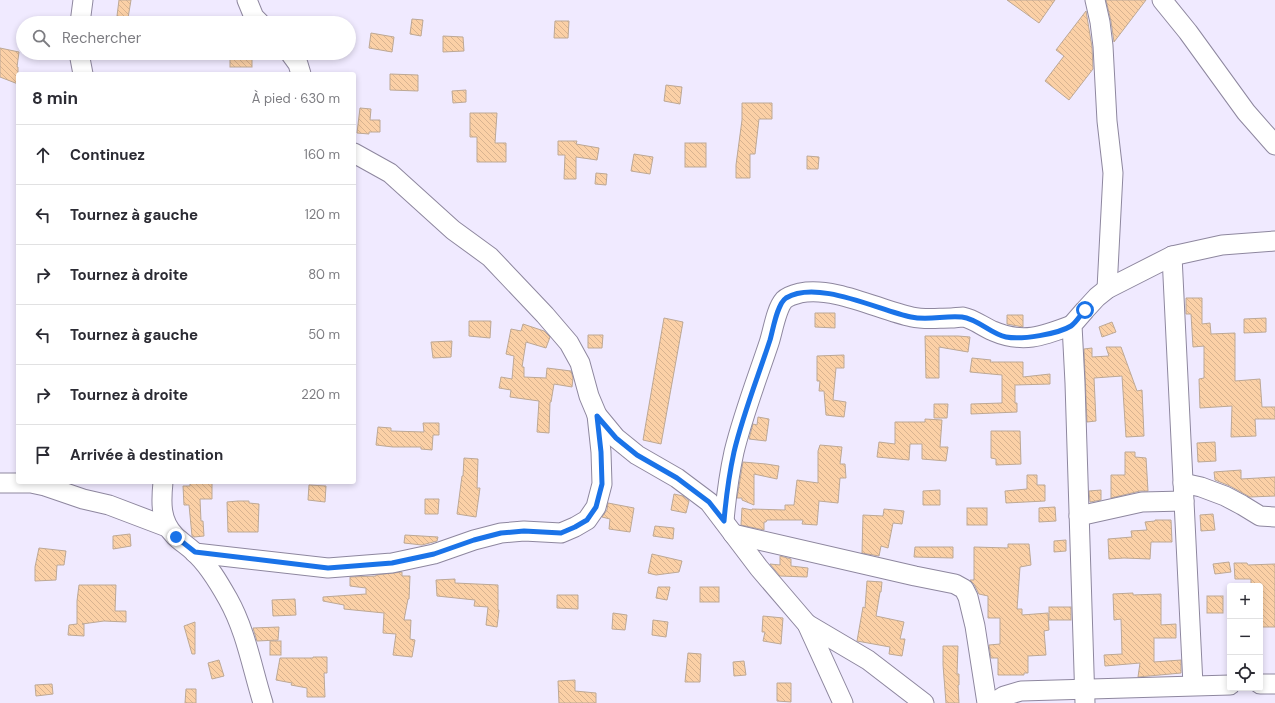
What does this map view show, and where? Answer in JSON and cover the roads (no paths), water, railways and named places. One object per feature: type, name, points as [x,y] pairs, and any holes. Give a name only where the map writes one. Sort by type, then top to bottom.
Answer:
[{"type":"street","points":[[81,16],[83,0]]},
{"type":"street","points":[[247,0],[254,16]]},
{"type":"street","points":[[1095,0],[1102,40],[1107,121],[1113,173],[1107,289]]},
{"type":"street","points":[[1162,0],[1188,32],[1246,112],[1275,145]]},
{"type":"street","points":[[80,60],[83,72]]},
{"type":"street","points":[[295,60],[300,72]]},
{"type":"street","points":[[195,552],[328,568],[392,563],[434,554],[474,540],[501,533],[524,531],[561,533],[587,520],[596,507],[602,484],[601,452],[597,416],[589,396],[580,363],[569,343],[490,257],[453,230],[390,173],[356,154]]},
{"type":"street","points":[[729,527],[728,482],[734,452],[779,307],[785,299],[800,293],[815,292],[846,298],[912,317],[928,319],[963,317],[1006,337],[1026,338],[1049,334],[1072,325],[1097,297],[1107,289],[1172,256],[1222,245],[1275,241]]},
{"type":"street","points":[[1172,256],[1193,685]]},
{"type":"street","points":[[1072,325],[1085,696]]},
{"type":"street","points":[[597,416],[616,438],[637,455],[677,478],[709,502],[759,568],[807,624],[843,703]]},
{"type":"street","points":[[0,483],[16,484]]},
{"type":"street","points":[[31,484],[45,486],[84,499],[109,505],[168,527]]},
{"type":"street","points":[[163,484],[163,515],[168,527],[176,537],[195,552],[214,575],[229,600],[242,627],[263,703]]},
{"type":"street","points":[[1079,516],[1201,487],[1224,496],[1260,516],[1275,517]]},
{"type":"street","points":[[729,527],[915,576],[955,584],[964,589],[968,597],[975,626],[987,703]]},
{"type":"street","points":[[807,624],[868,660],[924,703]]},
{"type":"street","points":[[1263,684],[1275,684]]},
{"type":"street","points":[[993,703],[1004,696],[1021,691],[1085,696],[1193,685],[1227,685]]}]
